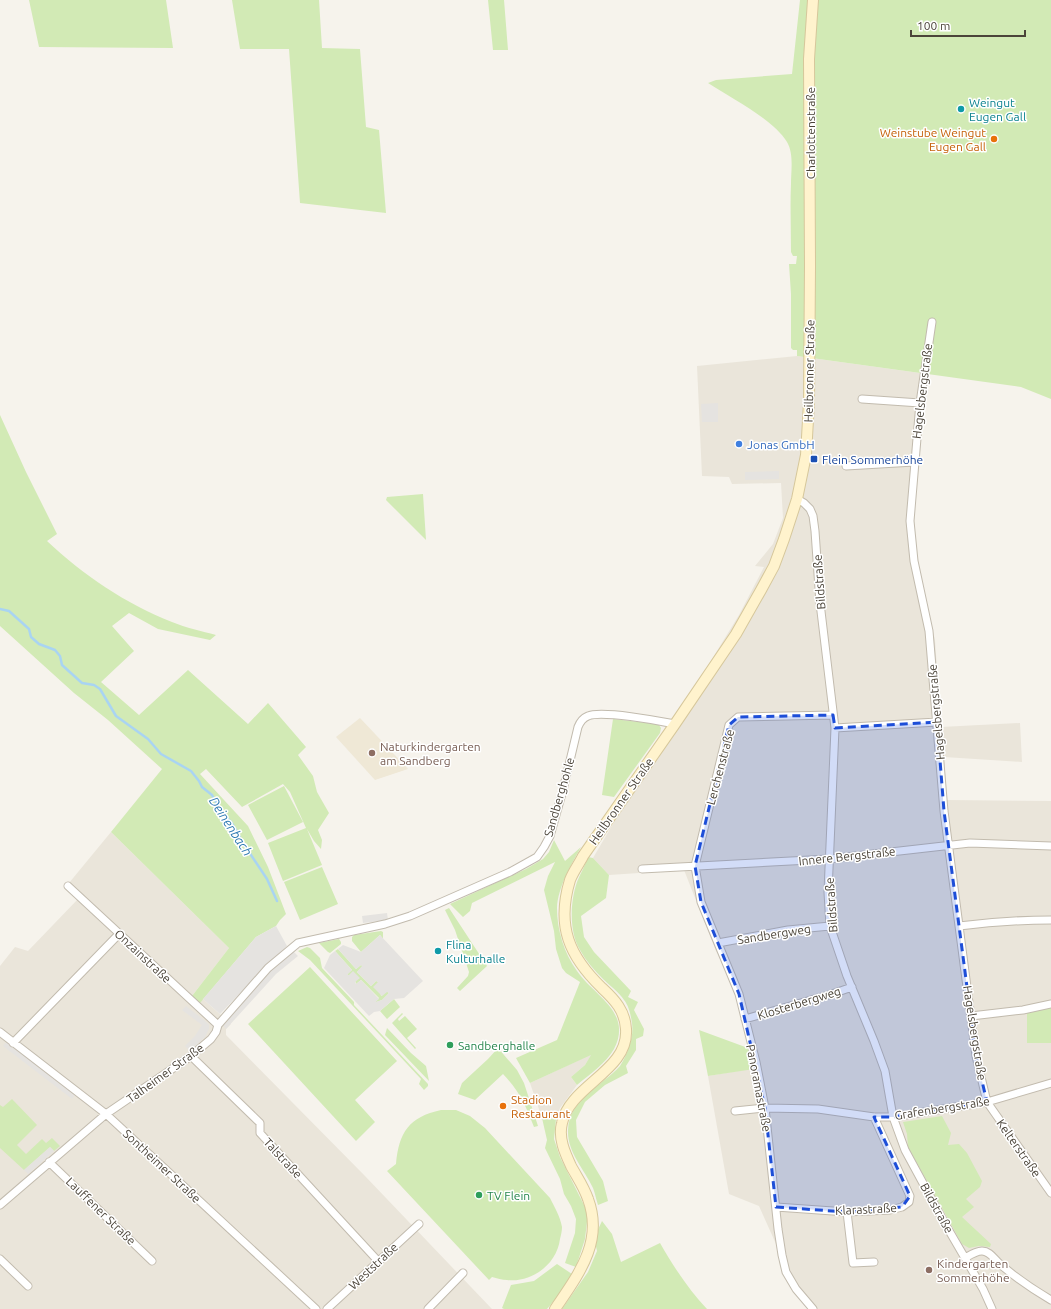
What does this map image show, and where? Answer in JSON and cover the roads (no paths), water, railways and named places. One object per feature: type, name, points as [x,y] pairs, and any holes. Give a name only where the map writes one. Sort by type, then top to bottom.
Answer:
[{"type":"main road","name":"Charlottenstraße","points":[[810,266],[809,59],[813,0]]},
{"type":"main road","name":"Heilbronner Straße","points":[[555,1309],[578,1275],[588,1256],[593,1231],[593,1219],[588,1198],[565,1154],[561,1137],[562,1123],[566,1110],[575,1099],[614,1062],[622,1049],[626,1036],[626,1028],[622,1010],[612,997],[583,968],[572,950],[567,937],[564,916],[566,898],[571,879],[583,856],[736,634],[762,590],[779,553],[796,499],[806,454],[809,402],[810,266]]},
{"type":"street","name":"Hagelsbergstraße","points":[[932,322],[920,403],[910,521],[914,561],[929,631],[944,811],[976,1056],[987,1102]]},
{"type":"street","points":[[862,400],[920,403]]},
{"type":"street","points":[[846,466],[914,462]]},
{"type":"street","name":"Bildstraße","points":[[796,499],[804,503],[810,509],[814,523],[820,603],[835,728],[828,892],[830,926],[885,1071],[893,1117],[906,1150],[944,1222],[983,1289],[992,1309]]},
{"type":"street","name":"Sandberghohle","points":[[391,922],[410,916],[510,872],[537,856],[550,836],[578,727],[586,716],[591,714],[602,714],[656,720],[675,724]]},
{"type":"street","name":"Lerchenstraße","points":[[695,866],[729,726],[738,717],[833,715]]},
{"type":"street","points":[[835,728],[937,722]]},
{"type":"street","name":"Innere Bergstraße","points":[[642,869],[829,859],[970,843],[1051,846]]},
{"type":"street","name":"Panoramastraße","points":[[695,866],[701,902],[738,994],[756,1062],[765,1108],[778,1228],[786,1272],[796,1289],[813,1309]]},
{"type":"street","name":"Onzainstraße","points":[[68,886],[218,1025]]},
{"type":"street","points":[[959,926],[1002,921],[1051,920]]},
{"type":"street","name":"Talheimer Straße","points":[[0,1205],[106,1114],[191,1056],[211,1039],[216,1032],[218,1025],[268,968],[292,947],[298,943],[391,922]]},
{"type":"street","name":"Sandbergweg","points":[[718,943],[788,930],[830,926]]},
{"type":"street","points":[[13,1043],[119,934]]},
{"type":"street","name":"Klosterbergweg","points":[[745,1019],[852,987]]},
{"type":"street","points":[[971,1016],[1023,1010],[1051,1004]]},
{"type":"street","name":"Sontheimer Straße","points":[[0,1032],[106,1114],[316,1309]]},
{"type":"street","name":"Talstraße","points":[[191,1056],[260,1123],[260,1133],[378,1261]]},
{"type":"street","name":"Grafenbergstraße","points":[[735,1111],[765,1108],[818,1109],[893,1117],[987,1102],[1051,1083]]},
{"type":"street","name":"Kelterstraße","points":[[987,1102],[1051,1194]]},
{"type":"street","name":"Klarastraße","points":[[776,1206],[847,1212],[890,1210],[902,1207],[909,1202],[910,1196],[874,1116]]},
{"type":"street","name":"Lauffener Straße","points":[[49,1162],[152,1261]]},
{"type":"street","points":[[847,1212],[853,1263],[874,1262]]},
{"type":"street","name":"Weststraße","points":[[327,1309],[419,1224]]},
{"type":"street","points":[[965,1258],[976,1252],[983,1251],[989,1253],[998,1263],[1023,1283],[1051,1300]]},
{"type":"street","points":[[0,1259],[28,1286]]},
{"type":"street","points":[[428,1309],[463,1273]]},
{"type":"waterway","name":"Deinenbach","points":[[0,609],[9,611],[29,629],[31,637],[39,644],[55,650],[60,656],[62,665],[82,683],[94,685],[100,689],[116,716],[148,739],[161,754],[191,771],[202,787],[212,795],[219,811],[231,822],[267,879],[277,901]]},
{"type":"place","name":"Weingut Eugen Gall","points":[[961,109]]},
{"type":"place","name":"Weinstube Weingut Eugen Gall","points":[[994,139]]},
{"type":"place","name":"Jonas GmbH","points":[[739,444]]},
{"type":"place","name":"Flein Sommerhöhe","points":[[814,459]]},
{"type":"place","name":"Naturkindergarten am Sandberg","points":[[372,753]]},
{"type":"place","name":"Flina Kulturhalle","points":[[438,951]]},
{"type":"place","name":"Sandberghalle","points":[[450,1045]]},
{"type":"place","name":"Stadion Restaurant","points":[[503,1106]]},
{"type":"place","name":"TV Flein","points":[[479,1195]]},
{"type":"place","name":"Kindergarten Sommerhöhe","points":[[929,1270]]}]
